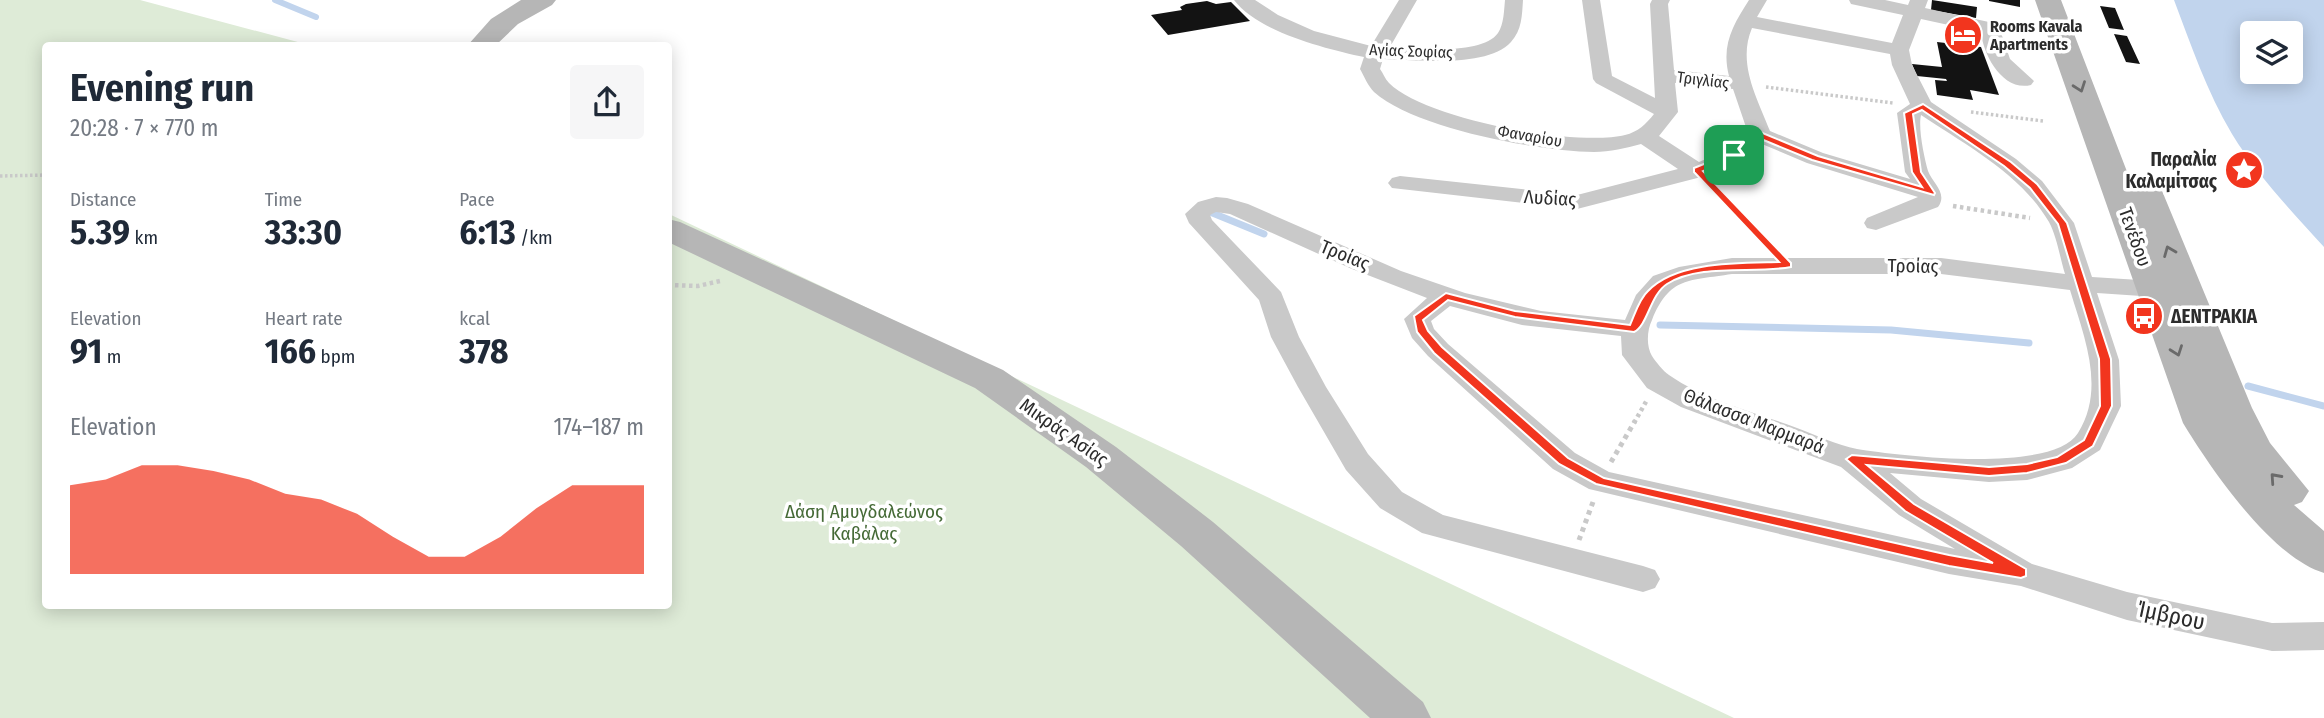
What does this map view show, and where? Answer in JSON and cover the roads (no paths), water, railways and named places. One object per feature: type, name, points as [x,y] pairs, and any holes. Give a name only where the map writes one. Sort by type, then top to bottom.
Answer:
[{"type":"main road","points":[[484,42],[499,25],[526,7],[543,0]]},
{"type":"main road","name":"Τενέδου","points":[[2048,0],[2169,289],[2253,451],[2291,495],[2324,526]]},
{"type":"main road","name":"Τενέδου","points":[[2069,0],[2169,289],[2203,423],[2216,445],[2259,498],[2324,556]]},
{"type":"main road","name":"Μικράς Ασίας","points":[[672,231],[989,379],[1101,457],[1197,534],[1405,718]]},
{"type":"street","name":"Αγίας Σοφίας","points":[[1243,0],[1289,26],[1377,53],[1470,53],[1488,48],[1505,37],[1514,0]]},
{"type":"street","points":[[1377,53],[1408,0]]},
{"type":"street","points":[[1591,0],[1603,79],[1667,112]]},
{"type":"street","points":[[1661,0],[1659,4],[1667,112],[1644,136],[1697,170]]},
{"type":"street","points":[[1758,0],[1745,21],[1735,51],[1742,85],[1760,135],[1815,158],[1930,197]]},
{"type":"street","points":[[1858,0],[1918,6],[1991,28],[1990,38],[2006,68],[2011,75],[2024,81]]},
{"type":"street","points":[[1745,21],[1899,50],[1918,6]]},
{"type":"street","name":"Θάλασσα Μαρμαρά","points":[[1634,328],[1636,355],[1657,381],[1691,400],[1852,459],[1989,471],[2027,469],[2061,460],[2089,443],[2106,406],[2105,359],[2062,223],[2034,186],[2008,164],[1923,106],[1902,65],[1899,50]]},
{"type":"street","name":"Φαναρίου","points":[[1377,53],[1369,67],[1385,94],[1437,117],[1522,136],[1583,144],[1616,142],[1644,136]]},
{"type":"street","name":"Τριγλίας","points":[[1664,75],[1742,85]]},
{"type":"street","points":[[1923,106],[1909,113],[1917,172],[1930,197]]},
{"type":"street","name":"Λυδίας","points":[[1401,183],[1577,202],[1697,170],[1734,155],[1760,135]]},
{"type":"street","points":[[1876,223],[1930,197]]},
{"type":"street","name":"Τροίας","points":[[1643,579],[1433,525],[1391,500],[1357,462],[1312,387],[1285,337],[1272,298],[1201,223],[1197,214],[1210,204],[1220,203],[1446,296],[1515,314],[1634,328],[1649,295],[1662,282],[1679,275],[1732,267],[1941,266],[2081,284],[2169,289]]},
{"type":"street","name":"Ίμβρου","points":[[1446,296],[1418,319],[1422,332],[1438,350],[1564,461],[1600,481],[1923,555],[2021,573],[2127,606],[2272,637],[2324,636]]},
{"type":"street","name":"Ίμβρου","points":[[1852,459],[1910,507],[2021,573]]},
{"type":"water","points":[[2174,0],[2324,0],[2324,247],[2287,207],[2242,149],[2207,85]]},
{"type":"waterway","points":[[275,0],[316,17]]},
{"type":"waterway","points":[[1210,212],[1264,234]]},
{"type":"waterway","points":[[1660,325],[1891,330],[2029,343]]},
{"type":"waterway","points":[[2248,386],[2324,406]]},
{"type":"place","name":"Rooms Kavala Apartments","points":[[1963,35]]},
{"type":"place","name":"Παραλία Καλαμίτσας","points":[[2244,170]]},
{"type":"place","name":"ΔΕΝΤΡΑΚΙΑ","points":[[2144,316]]},
{"type":"park label","name":"Δάση Αμυγδαλεώνος Καβάλας","points":[[864,522]]}]
